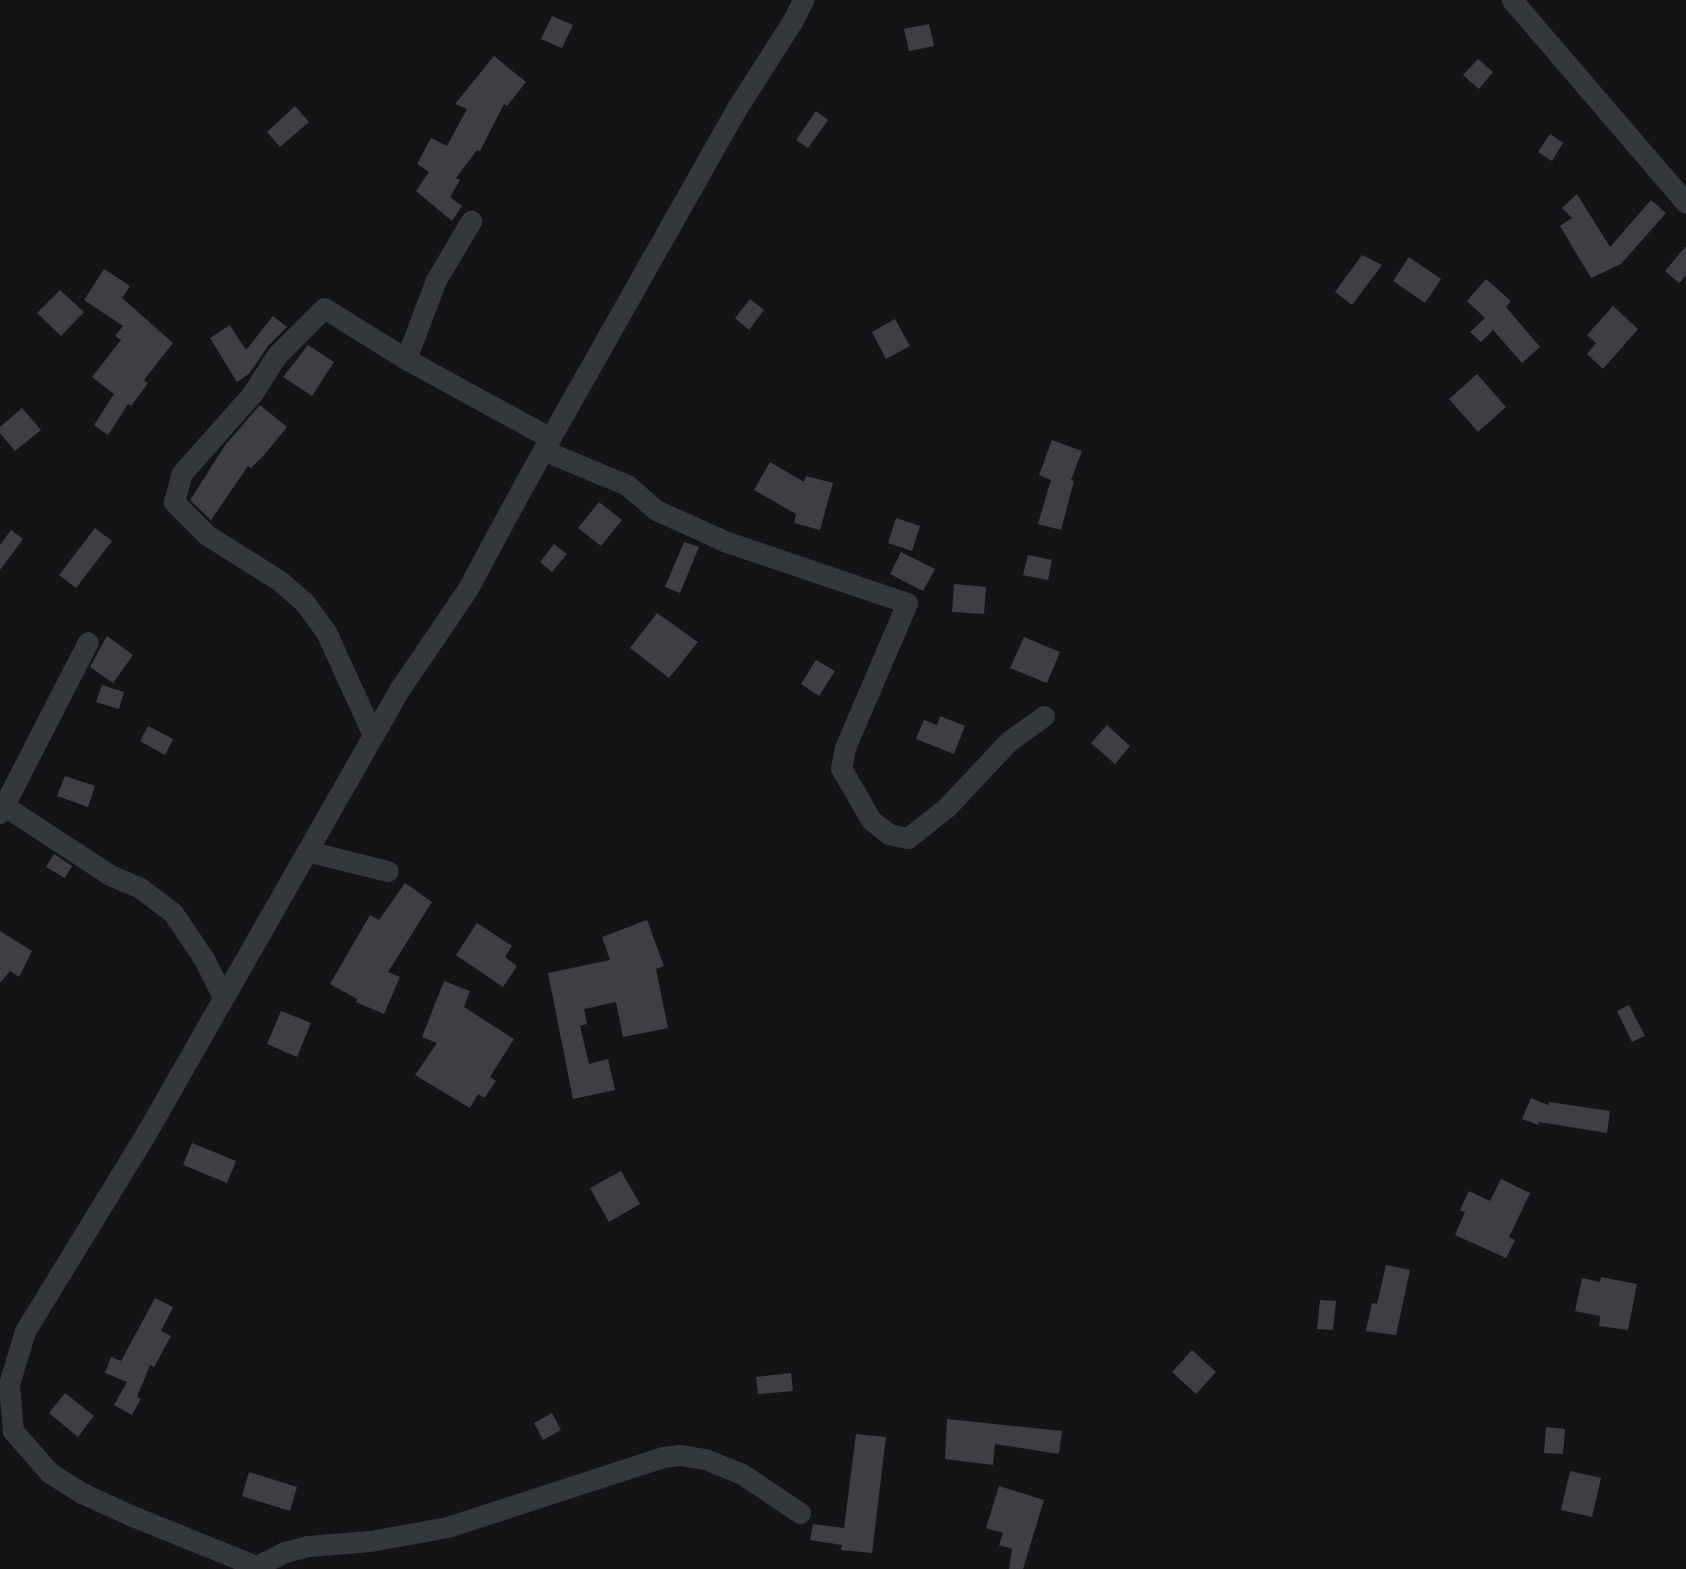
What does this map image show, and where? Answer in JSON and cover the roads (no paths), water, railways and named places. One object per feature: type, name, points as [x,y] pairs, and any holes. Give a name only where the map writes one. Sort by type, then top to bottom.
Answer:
[{"type":"street","points":[[800,1513],[743,1474],[705,1459],[679,1455],[663,1457],[448,1527],[405,1537],[308,1546],[285,1552],[255,1568],[82,1493],[50,1473],[13,1431],[9,1384],[25,1331],[144,1137],[399,691],[467,590],[734,111],[792,22],[803,0]]},
{"type":"street","points":[[1512,0],[1686,203]]},
{"type":"street","points":[[406,359],[436,280],[471,221]]},
{"type":"street","points":[[373,735],[326,632],[304,601],[280,581],[207,535],[174,502],[183,473],[252,394],[277,355],[324,308],[546,444],[627,485],[656,510],[727,542],[907,603],[845,748],[841,768],[872,820],[889,834],[908,838],[947,807],[1009,741],[1044,716]]},
{"type":"street","points":[[88,642],[1,807],[110,875],[140,888],[173,913],[204,959],[223,996]]},
{"type":"street","points":[[307,850],[388,871]]}]
